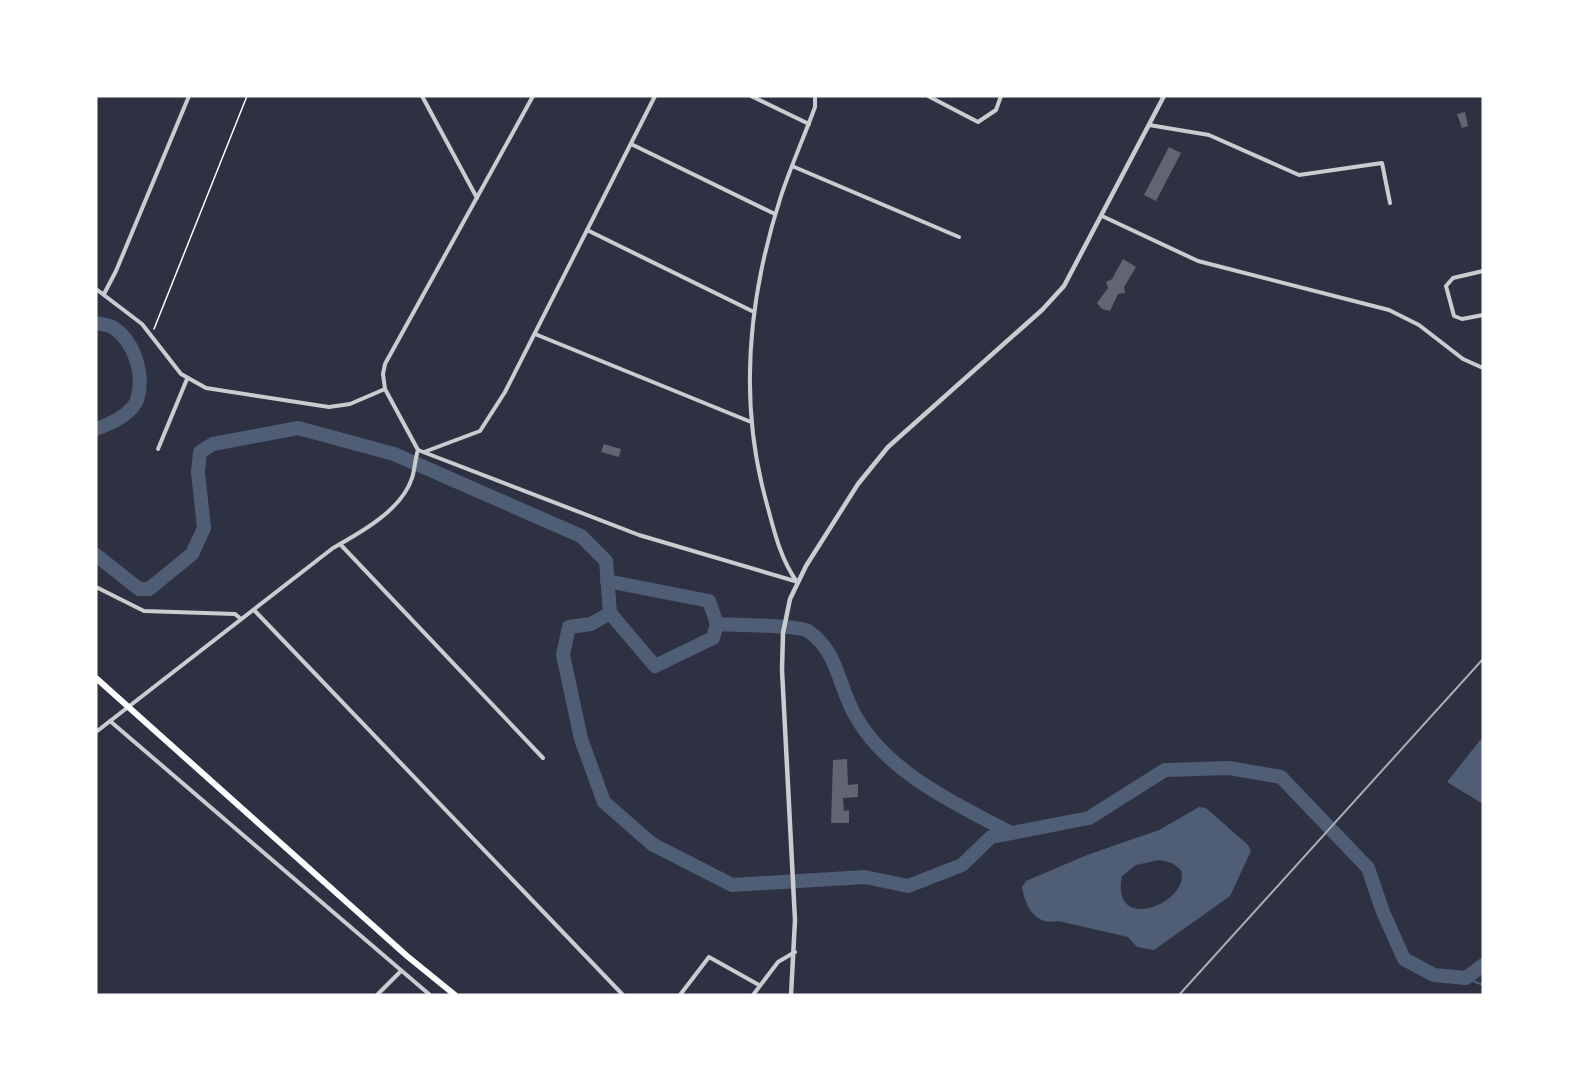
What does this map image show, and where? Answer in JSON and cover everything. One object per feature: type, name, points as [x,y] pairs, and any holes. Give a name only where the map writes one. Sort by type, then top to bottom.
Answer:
[{"type":"main road","points":[[96,678],[407,956],[455,995]]},
{"type":"street","points":[[104,294],[116,271],[189,96]]},
{"type":"street","points":[[422,96],[477,198]]},
{"type":"street","points":[[533,96],[385,364],[383,374],[386,389],[410,440],[418,450],[639,535],[798,582]]},
{"type":"street","points":[[423,452],[480,431],[505,392],[656,96]]},
{"type":"street","points":[[751,96],[809,124]]},
{"type":"street","points":[[798,582],[787,567],[763,488],[751,422],[749,366],[753,312],[775,214],[809,124],[815,96]]},
{"type":"street","points":[[928,96],[978,122],[996,110],[1000,96]]},
{"type":"street","points":[[791,995],[795,952],[795,905],[784,732],[783,648],[785,618],[798,582],[826,533],[874,462],[914,423],[1052,300],[1072,273],[1164,96]]},
{"type":"street","points":[[1149,125],[1209,135],[1299,175],[1382,163],[1390,203]]},
{"type":"street","points":[[631,144],[775,214]]},
{"type":"street","points":[[792,166],[960,237]]},
{"type":"street","points":[[1102,216],[1198,261],[1396,313],[1419,326],[1463,359],[1483,368]]},
{"type":"street","points":[[587,230],[753,312]]},
{"type":"street","points":[[1483,271],[1453,278],[1446,286],[1452,311],[1457,317],[1464,319],[1483,315]]},
{"type":"street","points":[[96,289],[133,316],[152,336],[174,367],[187,379],[206,388],[225,393],[329,408],[350,404],[386,389]]},
{"type":"street","points":[[535,334],[751,422]]},
{"type":"street","points":[[158,449],[187,379]]},
{"type":"street","points":[[96,732],[340,544],[393,506],[406,491],[412,478],[418,450]]},
{"type":"street","points":[[340,544],[543,758]]},
{"type":"street","points":[[96,587],[140,610],[235,614],[242,620]]},
{"type":"street","points":[[254,610],[623,995]]},
{"type":"street","points":[[110,721],[258,844],[430,995]]},
{"type":"street","points":[[753,995],[782,958],[795,952]]},
{"type":"street","points":[[680,995],[709,957],[759,985]]},
{"type":"street","points":[[377,995],[401,971]]},
{"type":"path","points":[[152,336],[167,291],[247,96]]},
{"type":"water","points":[[1481,739],[1483,740],[1483,804],[1447,782]]},
{"type":"water","points":[[1199,807],[1206,808],[1248,845],[1251,851],[1230,896],[1154,950],[1137,947],[1128,937],[1058,921],[1050,922],[1032,913],[1022,887],[1026,881],[1087,855],[1159,830]],"holes":[[[1159,860],[1172,863],[1181,870],[1181,882],[1175,893],[1164,902],[1151,908],[1138,909],[1128,905],[1122,894],[1122,876],[1136,865]]]},
{"type":"building","points":[[1465,112],[1468,126],[1462,128],[1457,114]]},
{"type":"building","points":[[1169,147],[1181,153],[1156,201],[1144,195]]},
{"type":"building","points":[[1123,259],[1136,267],[1124,287],[1125,293],[1118,294],[1110,311],[1102,309],[1097,303],[1108,288],[1106,282],[1112,279]]},
{"type":"building","points":[[604,444],[621,449],[619,457],[601,452]]},
{"type":"building","points":[[847,759],[848,785],[858,784],[858,797],[843,798],[844,811],[849,810],[849,823],[831,823],[833,760]]},
{"type":"waterway","points":[[96,323],[114,328],[128,342],[136,360],[140,380],[137,400],[130,410],[114,422],[96,429]]},
{"type":"waterway","points":[[96,555],[139,589],[149,589],[192,554],[204,528],[198,472],[200,452],[213,444],[298,428],[394,454],[581,536],[606,561],[610,613],[591,624],[569,627],[563,655],[581,739],[604,802],[652,844],[732,885],[865,877],[908,886],[962,865],[991,837],[1089,818],[1165,770],[1229,768],[1281,777],[1368,868],[1383,912],[1404,959],[1434,975],[1466,978],[1483,965]]},
{"type":"waterway","points":[[607,581],[709,601],[717,624],[779,626],[808,631],[826,649],[856,717],[886,755],[925,785],[1011,833]]},
{"type":"waterway","points":[[610,613],[655,666],[713,638],[717,624]]},
{"type":"waterway","points":[[1466,978],[1483,985]]},
{"type":"railway","points":[[1179,995],[1483,659]]}]
